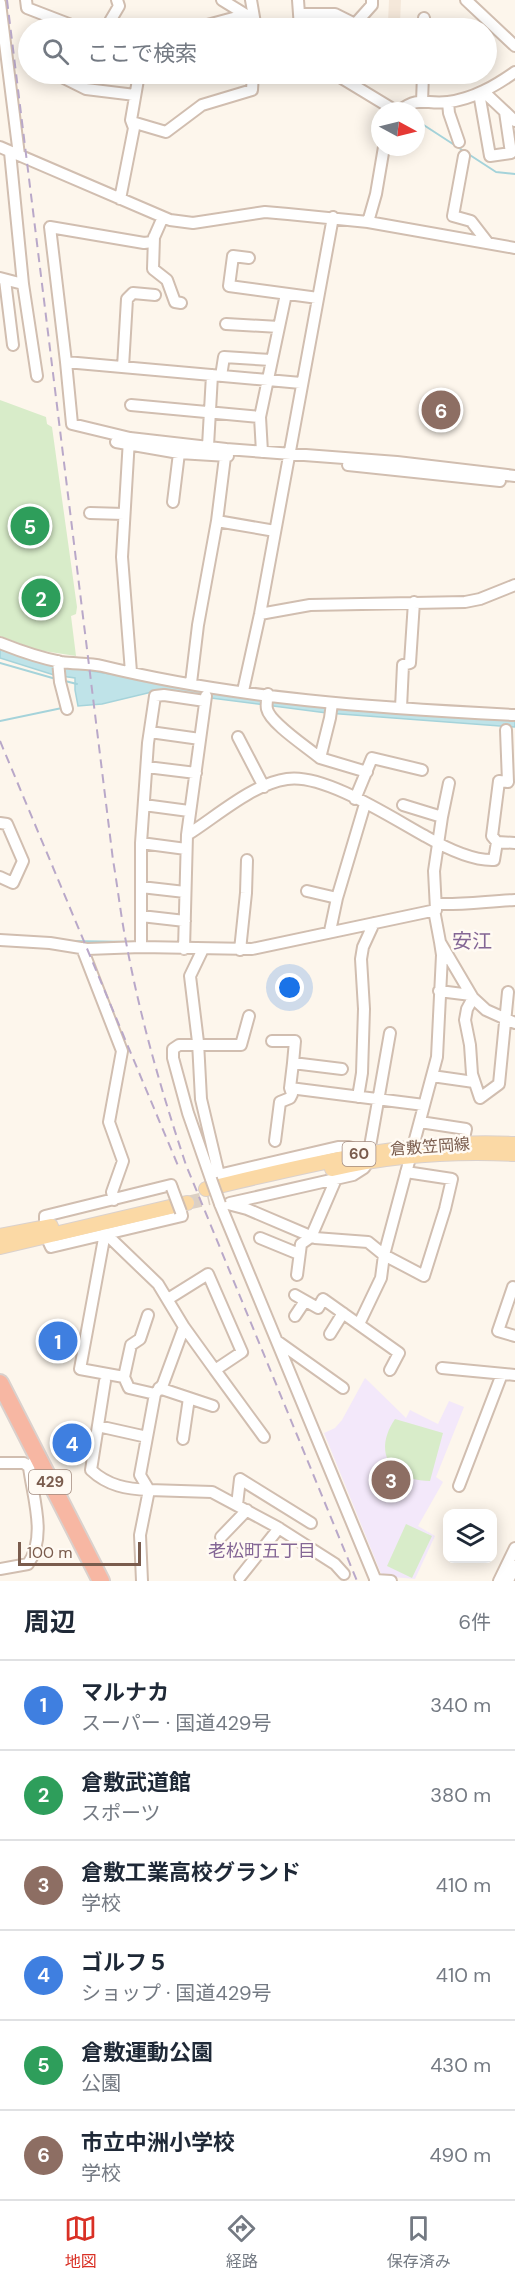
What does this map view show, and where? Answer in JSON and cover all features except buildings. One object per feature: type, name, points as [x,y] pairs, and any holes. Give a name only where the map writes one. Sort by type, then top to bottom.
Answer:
[{"type":"highway","name":"429","points":[[0,1383],[33,1462],[101,1581]]},
{"type":"main road","name":"倉敷笠岡線","points":[[216,1191],[368,1156],[463,1143],[515,1144]]},
{"type":"main road","name":"倉敷笠岡線","points":[[412,1151],[515,1154]]},
{"type":"main road","points":[[0,1247],[46,1232],[181,1199]]},
{"type":"main road","points":[[0,1236],[46,1232]]},
{"type":"street","points":[[26,0],[27,8],[53,18]]},
{"type":"street","points":[[112,18],[119,6],[117,0]]},
{"type":"street","points":[[222,0],[246,18]]},
{"type":"street","points":[[251,0],[255,18]]},
{"type":"street","points":[[298,0],[299,18]]},
{"type":"street","points":[[360,18],[372,5],[372,0]]},
{"type":"street","points":[[466,0],[485,18]]},
{"type":"street","points":[[0,3],[10,151],[23,284],[37,376]]},
{"type":"street","points":[[299,14],[335,14],[343,18]]},
{"type":"street","points":[[497,29],[515,46]]},
{"type":"street","points":[[497,83],[515,72]]},
{"type":"street","points":[[76,84],[86,89],[135,95]]},
{"type":"street","points":[[120,198],[134,128],[132,122],[137,84]]},
{"type":"street","points":[[132,122],[166,132],[202,105],[252,90],[252,84]]},
{"type":"street","points":[[352,84],[383,102]]},
{"type":"street","points":[[411,102],[422,102],[423,84]]},
{"type":"street","points":[[425,102],[448,104],[481,92],[495,84]]},
{"type":"street","points":[[481,92],[515,121]]},
{"type":"street","points":[[481,92],[490,156],[512,153],[505,112]]},
{"type":"street","points":[[448,104],[459,142]]},
{"type":"street","points":[[10,151],[164,217],[193,223],[265,212],[368,222],[515,248]]},
{"type":"street","points":[[368,222],[376,194],[382,156]]},
{"type":"street","points":[[464,156],[453,216],[471,221],[488,243]]},
{"type":"street","points":[[164,217],[152,242],[144,243],[90,235],[56,226],[50,227],[72,424],[179,453],[262,452],[515,483]]},
{"type":"street","points":[[243,691],[260,614],[333,218]]},
{"type":"street","points":[[154,237],[153,269],[167,280],[175,302],[181,303]]},
{"type":"street","points":[[249,258],[233,256],[229,286],[318,298]]},
{"type":"street","points":[[13,345],[3,279],[23,284]]},
{"type":"street","points":[[123,367],[127,300],[133,293],[155,295]]},
{"type":"street","points":[[262,452],[260,417],[286,294]]},
{"type":"street","points":[[226,324],[279,327]]},
{"type":"street","points":[[208,446],[209,413],[217,376],[224,357],[271,360]]},
{"type":"street","points":[[66,362],[302,383]]},
{"type":"street","points":[[131,405],[260,417]]},
{"type":"street","points":[[129,441],[208,446],[225,452],[397,462],[515,476]]},
{"type":"street","points":[[129,441],[122,557],[131,672]]},
{"type":"street","points":[[190,683],[198,624],[217,521],[225,452]]},
{"type":"street","points":[[173,502],[179,453]]},
{"type":"street","points":[[90,513],[124,514]]},
{"type":"street","points":[[217,521],[275,531]]},
{"type":"street","points":[[260,614],[310,605],[465,602],[480,599],[515,585]]},
{"type":"street","points":[[401,708],[403,664],[410,663],[414,602]]},
{"type":"street","points":[[0,643],[59,663],[99,665],[131,672],[165,687],[207,693],[243,691],[267,700],[332,707],[401,708],[515,715]]},
{"type":"street","points":[[59,663],[60,682],[66,707]]},
{"type":"street","points":[[141,944],[141,843],[155,696],[165,687],[190,683],[207,693]]},
{"type":"street","points":[[184,947],[189,811],[207,693]]},
{"type":"street","points":[[267,700],[272,720],[320,758],[366,772]]},
{"type":"street","points":[[320,758],[332,707]]},
{"type":"street","points":[[506,730],[508,782],[499,781],[492,836],[497,842],[515,843]]},
{"type":"street","points":[[150,732],[200,739]]},
{"type":"street","points":[[238,737],[264,787]]},
{"type":"street","points":[[330,929],[366,772],[372,758],[422,770]]},
{"type":"street","points":[[147,767],[195,773]]},
{"type":"street","points":[[187,835],[236,802],[264,787],[287,779],[300,779],[328,786],[439,844],[490,861],[494,860],[497,842]]},
{"type":"street","points":[[359,1324],[381,1278],[384,1255],[437,1057],[442,955],[434,871],[449,783]]},
{"type":"street","points":[[404,805],[442,817]]},
{"type":"street","points":[[144,806],[189,811]]},
{"type":"street","points":[[0,824],[7,824],[23,861],[13,883],[0,877]]},
{"type":"street","points":[[141,843],[186,849]]},
{"type":"street","points":[[240,948],[247,860]]},
{"type":"street","points":[[141,887],[185,892]]},
{"type":"street","points":[[307,891],[337,898]]},
{"type":"street","points":[[0,940],[50,943],[82,948],[141,944],[203,949],[265,947],[330,929],[374,923],[436,907],[483,901],[515,900]]},
{"type":"street","points":[[141,916],[185,921]]},
{"type":"street","points":[[358,1097],[362,1073],[364,1009],[361,959],[363,947],[374,923]]},
{"type":"street","points":[[440,942],[472,996],[486,1010],[515,1023]]},
{"type":"street","points":[[82,948],[122,1052],[109,1122],[123,1161],[112,1192],[114,1200]]},
{"type":"street","points":[[203,949],[190,976],[198,1045],[201,1100],[216,1191]]},
{"type":"street","points":[[439,991],[472,996]]},
{"type":"street","points":[[472,996],[465,1020],[470,1045],[470,1063],[480,1098],[499,1084],[508,992]]},
{"type":"street","points":[[249,1016],[241,1045],[179,1045],[173,1049],[173,1058],[188,1113],[216,1191],[376,1580],[391,1581]]},
{"type":"street","points":[[216,1191],[336,1179],[352,1175],[364,1168],[390,1033]]},
{"type":"street","points":[[272,1041],[295,1041],[290,1088],[292,1094],[290,1098],[280,1102],[275,1141]]},
{"type":"street","points":[[293,1063],[342,1069]]},
{"type":"street","points":[[432,1076],[474,1082]]},
{"type":"street","points":[[290,1088],[424,1105]]},
{"type":"street","points":[[420,1122],[466,1129],[463,1143]]},
{"type":"street","points":[[216,1191],[338,1147],[349,1147],[368,1156]]},
{"type":"street","points":[[216,1191],[247,1209],[311,1237],[368,1242],[384,1255],[424,1276],[446,1209],[452,1179],[406,1172]]},
{"type":"street","points":[[297,1275],[301,1244],[311,1237],[336,1179]]},
{"type":"street","points":[[171,1185],[181,1199],[182,1216],[51,1246],[46,1232],[45,1216],[114,1200],[171,1185]]},
{"type":"street","points":[[105,1233],[158,1284],[184,1327],[264,1437]]},
{"type":"street","points":[[105,1233],[80,1370],[124,1377]]},
{"type":"street","points":[[261,1238],[299,1254]]},
{"type":"street","points":[[168,1299],[208,1274],[242,1352],[215,1370]]},
{"type":"street","points":[[515,1287],[513,1287],[498,1331],[515,1336]]},
{"type":"street","points":[[295,1316],[300,1298],[318,1308],[323,1299],[399,1353],[390,1370]]},
{"type":"street","points":[[330,1334],[343,1313]]},
{"type":"street","points":[[148,1315],[140,1339],[131,1345],[124,1377],[129,1388],[157,1391],[213,1406]]},
{"type":"street","points":[[142,1581],[140,1535],[149,1490],[140,1475],[157,1391],[163,1384],[184,1327]]},
{"type":"street","points":[[277,1341],[343,1388]]},
{"type":"street","points":[[442,1368],[515,1375]]},
{"type":"street","points":[[459,1486],[502,1374]]},
{"type":"street","points":[[105,1381],[91,1470],[112,1484],[125,1489],[212,1492],[279,1528],[335,1564],[344,1574]]},
{"type":"street","points":[[183,1439],[189,1398]]},
{"type":"street","points":[[98,1426],[147,1437]]},
{"type":"street","points":[[0,1463],[33,1462],[39,1528],[35,1554],[28,1564],[0,1569]]},
{"type":"street","points":[[221,1537],[242,1508],[240,1479],[311,1523]]},
{"type":"street","points":[[240,1577],[279,1528]]},
{"type":"street","points":[[499,1581],[515,1548]]},
{"type":"street","points":[[508,1581],[515,1566]]},
{"type":"shaded area","points":[[389,0],[401,0],[400,18],[388,18]]},
{"type":"shaded area","points":[[365,1378],[406,1418],[410,1410],[438,1424],[449,1401],[464,1407],[436,1477],[443,1482],[418,1526],[435,1536],[415,1579],[382,1576],[324,1433],[335,1428],[342,1420]]},
{"type":"green space","points":[[0,400],[46,417],[47,424],[52,427],[77,607],[76,614],[71,616],[76,656],[37,650],[0,636]]},
{"type":"green space","points":[[395,1419],[443,1433],[430,1481],[405,1476],[389,1463],[385,1443],[388,1431]]},
{"type":"green space","points":[[406,1524],[432,1536],[412,1578],[387,1566]]},
{"type":"water","points":[[0,647],[48,664],[203,689],[515,719],[515,727],[327,713],[156,691],[102,704],[78,706],[75,678],[54,675],[0,658]]},
{"type":"waterway","points":[[425,126],[496,172],[515,174]]},
{"type":"waterway","points":[[0,663],[56,679]]},
{"type":"waterway","points":[[65,681],[77,684]]},
{"type":"waterway","points":[[0,721],[62,708]]},
{"type":"waterway","points":[[67,941],[137,942]]},
{"type":"tunnel","points":[[187,1203],[209,1198]]},
{"type":"railway","points":[[7,0],[113,860],[133,975],[153,1057],[186,1165],[357,1581]]},
{"type":"railway","points":[[0,741],[179,1168]]},
{"type":"place","name":"市立中洲小学校","points":[[441,410]]},
{"type":"place","name":"倉敷運動公園","points":[[30,526]]},
{"type":"place","name":"倉敷武道館","points":[[41,598]]},
{"type":"place","name":"マルナカ","points":[[58,1341]]},
{"type":"place","name":"ゴルフ５","points":[[72,1443]]},
{"type":"place","name":"倉敷工業高校グランド","points":[[391,1480]]},
{"type":"district","name":"安江","points":[[472,941]]},
{"type":"district","name":"老松町五丁目","points":[[262,1551]]}]
